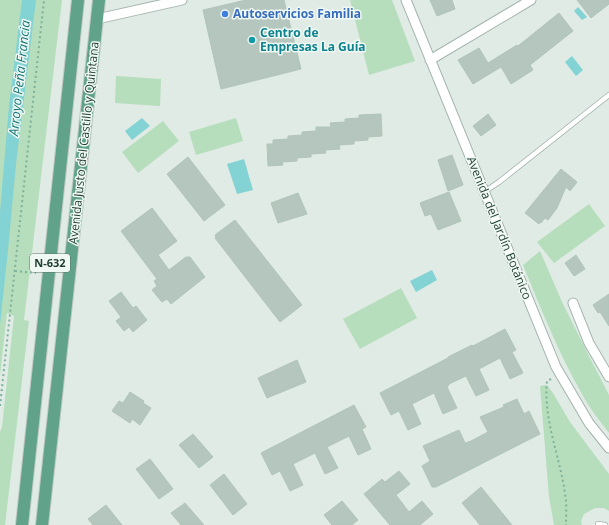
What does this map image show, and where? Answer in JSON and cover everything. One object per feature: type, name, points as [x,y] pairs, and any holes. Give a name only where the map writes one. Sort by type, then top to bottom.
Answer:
[{"type":"main road","name":"Avenida Justo del Castillo y Quintana","points":[[22,525],[78,0]]},
{"type":"main road","name":"Avenida Justo del Castillo y Quintana","points":[[42,525],[99,0]]},
{"type":"street","points":[[97,19],[182,0]]},
{"type":"street","name":"Avenida del Jardín Botánico","points":[[406,0],[556,367],[589,423],[609,448]]},
{"type":"street","points":[[430,60],[531,0]]},
{"type":"street","points":[[573,303],[589,343],[609,377]]},
{"type":"lane","points":[[484,192],[609,95]]},
{"type":"lane","points":[[598,524],[605,525]]},
{"type":"path","points":[[0,406],[44,0]]},
{"type":"path","points":[[15,271],[36,273]]},
{"type":"path","points":[[560,373],[547,381],[546,395],[549,423],[566,495],[566,525]]},
{"type":"green space","points":[[0,0],[62,0],[24,320],[29,321],[5,525],[0,525],[0,432],[2,427],[14,316],[7,313],[0,376]]},
{"type":"green space","points":[[350,0],[392,0],[415,61],[369,75]]},
{"type":"green space","points":[[116,76],[161,79],[160,106],[115,103]]},
{"type":"green space","points":[[236,118],[243,141],[196,155],[189,132]]},
{"type":"green space","points":[[163,121],[179,141],[138,173],[122,152]]},
{"type":"green space","points":[[589,204],[605,226],[554,263],[537,242]]},
{"type":"green space","points":[[540,251],[563,304],[609,395],[609,433],[589,406],[574,380],[523,265]]},
{"type":"green space","points":[[401,288],[417,318],[360,349],[343,319]]},
{"type":"green space","points":[[547,385],[570,422],[609,474],[609,511],[604,508],[595,508],[584,514],[581,521],[582,525],[554,525],[549,497],[540,386]]},
{"type":"water","name":"Arroyo Peña Francia","points":[[22,0],[36,0],[16,164],[0,325],[0,212],[9,106]]},
{"type":"water","points":[[578,7],[587,17],[582,20],[574,11]]},
{"type":"water","points":[[572,56],[583,70],[576,76],[565,62]]},
{"type":"water","points":[[142,118],[150,126],[132,140],[125,131]]},
{"type":"water","points":[[244,159],[253,190],[237,194],[227,164]]},
{"type":"water","points":[[432,270],[437,280],[416,292],[410,281]]},
{"type":"building","name":"Centro de Empresas La Guía","points":[[246,0],[284,0],[301,69],[221,89],[203,10]]},
{"type":"building","points":[[430,0],[452,0],[455,9],[437,16]]},
{"type":"building","points":[[577,0],[609,0],[609,4],[591,18]]},
{"type":"building","points":[[559,13],[573,31],[530,65],[533,70],[511,84],[501,67],[473,84],[458,60],[479,48],[488,63],[517,45],[518,46]]},
{"type":"building","points":[[381,114],[382,136],[368,137],[368,140],[354,141],[354,144],[339,145],[340,149],[325,150],[326,153],[311,154],[311,157],[297,158],[297,161],[282,162],[283,165],[268,166],[267,144],[273,144],[273,140],[288,139],[288,136],[302,135],[302,132],[316,131],[316,127],[331,127],[330,123],[345,122],[345,119],[359,118],[359,115]]},
{"type":"building","points":[[488,114],[496,125],[481,136],[473,126]]},
{"type":"building","points":[[452,155],[463,185],[448,191],[438,160]]},
{"type":"building","points":[[188,157],[225,205],[204,221],[167,174]]},
{"type":"building","points":[[561,169],[577,182],[570,191],[566,187],[557,208],[548,220],[545,218],[539,224],[525,213]]},
{"type":"building","points":[[449,192],[461,221],[438,230],[431,214],[425,216],[420,203]]},
{"type":"building","points":[[298,193],[307,214],[278,223],[271,203]]},
{"type":"building","points":[[152,208],[177,241],[158,255],[169,270],[186,257],[190,257],[205,277],[171,304],[167,299],[162,302],[152,290],[157,286],[154,281],[157,279],[121,231]]},
{"type":"building","points":[[235,220],[302,305],[280,322],[215,238],[215,235]]},
{"type":"building","points":[[576,255],[585,269],[574,276],[565,263]]},
{"type":"building","points":[[121,292],[133,308],[136,306],[147,320],[133,332],[129,327],[124,331],[116,321],[121,317],[109,301]]},
{"type":"building","points":[[609,294],[609,326],[600,312],[598,313],[593,305]]},
{"type":"building","points":[[505,329],[516,350],[512,352],[523,373],[510,379],[500,358],[479,369],[489,390],[476,396],[466,376],[449,384],[447,387],[457,408],[443,414],[434,393],[412,404],[421,424],[408,430],[399,411],[391,415],[380,393]]},
{"type":"building","points":[[297,360],[306,382],[267,398],[258,378]]},
{"type":"building","points":[[130,392],[144,401],[143,403],[151,408],[140,425],[132,419],[130,423],[112,411],[119,401],[123,403]]},
{"type":"building","points":[[517,399],[524,414],[529,411],[540,434],[436,487],[432,487],[422,466],[430,461],[423,446],[459,430],[465,443],[471,441],[488,432],[480,417],[504,407],[503,405]]},
{"type":"building","points":[[354,405],[366,427],[362,429],[371,449],[358,455],[349,436],[327,447],[338,468],[325,474],[315,453],[293,464],[303,485],[290,491],[280,471],[272,475],[261,453]]},
{"type":"building","points":[[193,434],[213,457],[199,468],[179,445]]},
{"type":"building","points":[[150,459],[173,489],[159,499],[136,469]]},
{"type":"building","points":[[399,471],[410,484],[396,495],[409,512],[422,501],[433,514],[420,525],[390,525],[364,494],[382,479],[385,482]]},
{"type":"building","points":[[224,474],[247,504],[233,515],[210,485]]},
{"type":"building","points":[[481,487],[512,525],[480,525],[462,503]]},
{"type":"building","points":[[342,501],[358,520],[352,525],[332,525],[324,515]]},
{"type":"building","points":[[185,503],[204,525],[181,525],[171,513]]},
{"type":"building","points":[[106,505],[122,525],[93,525],[88,519]]},
{"type":"place","name":"Autoservicios Familia","points":[[225,14]]},
{"type":"place","name":"Centro de Empresas La Guía","points":[[252,40]]}]
